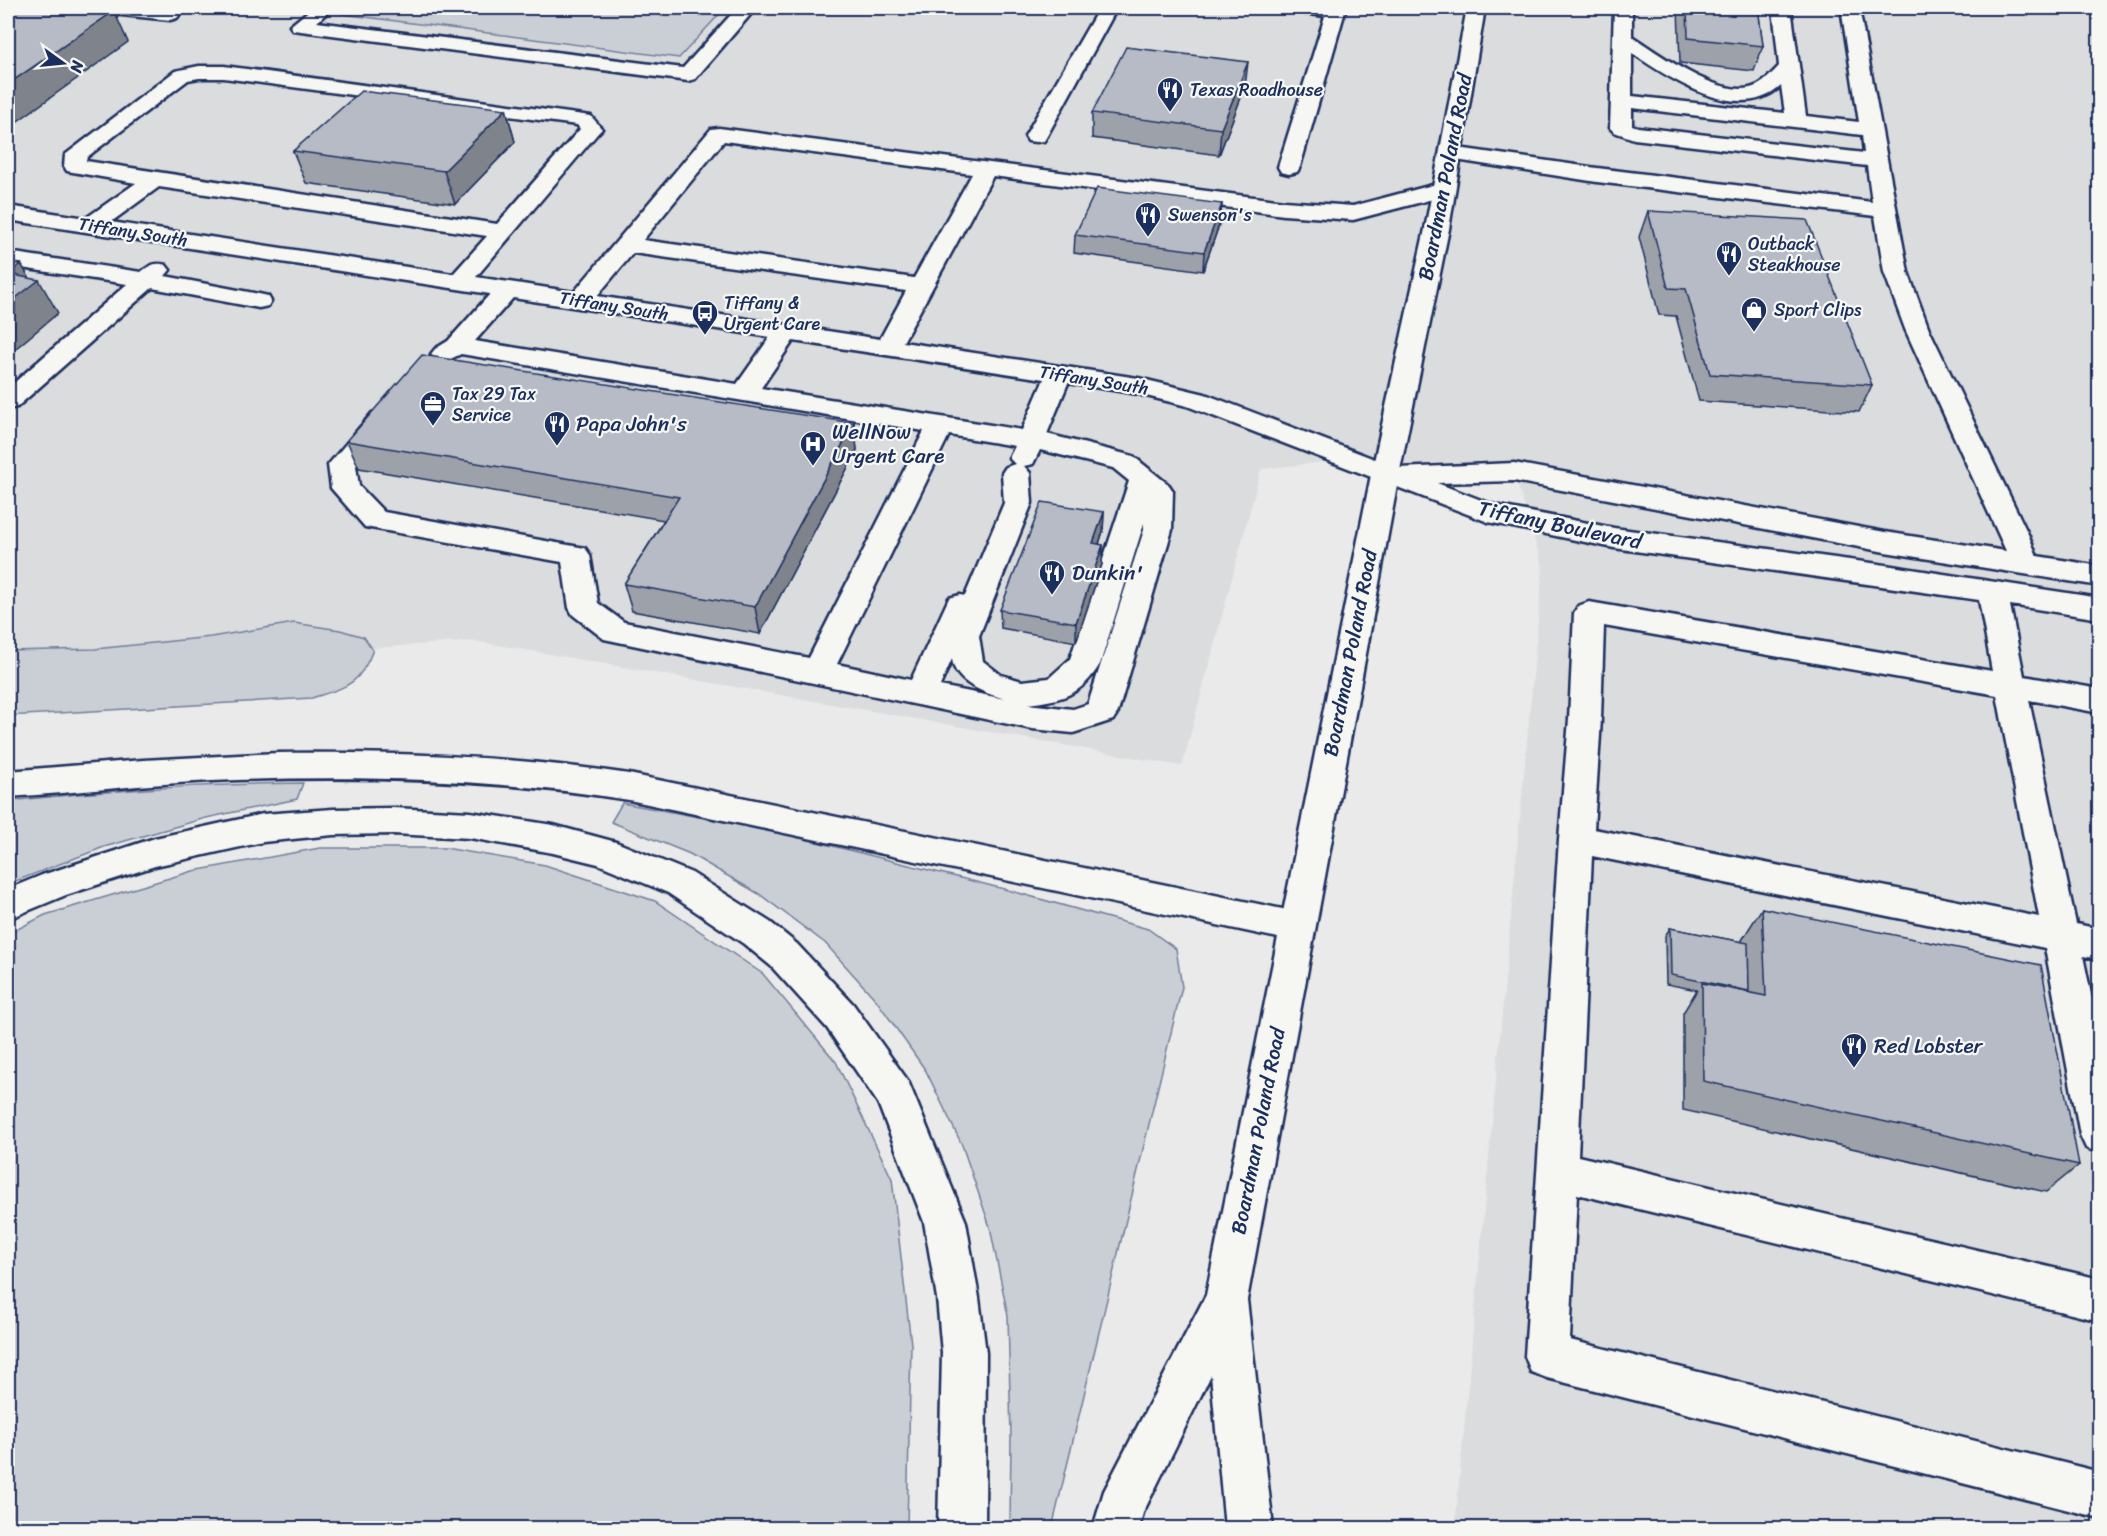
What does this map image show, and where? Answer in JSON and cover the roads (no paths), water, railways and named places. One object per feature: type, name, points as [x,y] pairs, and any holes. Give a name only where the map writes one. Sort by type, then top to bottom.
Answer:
[{"type":"main road","points":[[112,8],[170,14]]},
{"type":"main road","points":[[323,8],[300,26],[688,75],[747,8]]},
{"type":"main road","points":[[1036,136],[1108,8]]},
{"type":"main road","points":[[1299,8],[1336,11],[1359,8]]},
{"type":"main road","name":"Boardman Poland Road","points":[[1116,1528],[1120,1508],[1226,1300],[1385,475],[1444,189],[1476,8]]},
{"type":"main road","points":[[1623,8],[1623,38],[1631,72],[1622,101],[1622,128],[1634,133],[1877,161]]},
{"type":"main road","points":[[1782,8],[1796,121]]},
{"type":"main road","points":[[1850,8],[1896,272],[1917,329],[2014,534],[2025,564]]},
{"type":"main road","points":[[1289,167],[1336,11]]},
{"type":"main road","points":[[1623,38],[1660,63],[1713,92]]},
{"type":"main road","points":[[1660,85],[1693,92],[1736,95],[1764,91],[1790,67]]},
{"type":"main road","points":[[459,282],[503,232],[591,129],[584,120],[224,72],[199,72],[182,75],[76,155],[75,166],[503,232]]},
{"type":"main road","points":[[1622,101],[1872,130]]},
{"type":"main road","points":[[580,301],[719,134],[1272,206],[1353,213],[1444,189]]},
{"type":"main road","points":[[1450,153],[1597,175],[1885,210]]},
{"type":"main road","points":[[887,348],[986,169]]},
{"type":"main road","points":[[90,226],[155,180]]},
{"type":"main road","name":"Tiffany South","points":[[8,213],[1138,386],[1196,400],[1385,475]]},
{"type":"main road","points":[[8,401],[191,241]]},
{"type":"main road","points":[[627,245],[921,286]]},
{"type":"main road","points":[[8,259],[147,280],[258,301]]},
{"type":"main road","points":[[423,372],[430,363],[457,346],[507,290]]},
{"type":"main road","points":[[744,393],[786,332]]},
{"type":"main road","points":[[401,397],[342,465],[345,488],[375,520],[575,555],[584,608],[615,631],[922,691],[1032,717],[1072,721],[1102,712],[1158,530],[1159,491],[1123,462],[1030,440],[457,346]]},
{"type":"main road","points":[[922,691],[1059,374]]},
{"type":"main road","points":[[818,671],[940,425]]},
{"type":"main road","name":"Tiffany Boulevard","points":[[1385,475],[1514,472],[1885,542],[2100,576]]},
{"type":"main road","points":[[1016,473],[1018,502],[964,636],[968,666],[990,683],[1022,693],[1057,689],[1084,664],[1144,479]]},
{"type":"main road","name":"Tiffany Boulevard","points":[[1385,475],[1488,513],[1614,538],[1868,572],[2100,609]]},
{"type":"main road","points":[[1992,592],[2100,1135]]},
{"type":"main road","points":[[2100,701],[1589,613],[1585,719],[1576,839],[1547,1356],[2100,1495]]},
{"type":"main road","points":[[8,784],[116,773],[276,765],[429,766],[550,775],[629,788],[1297,927]]},
{"type":"main road","points":[[8,905],[54,885],[155,852],[263,828],[333,822],[393,821],[470,825],[553,839],[604,852],[680,883],[757,933],[784,955],[840,1016],[894,1093],[945,1222],[958,1298],[964,1353],[962,1528]]},
{"type":"main road","points":[[1576,839],[2100,944]]},
{"type":"main road","points":[[1557,1170],[2100,1300]]},
{"type":"main road","name":"Boardman Poland Road","points":[[1226,1300],[1249,1528]]},
{"type":"place","name":"Texas Roadhouse","points":[[1170,113]]},
{"type":"place","name":"Swenson's","points":[[1148,238]]},
{"type":"place","name":"Outback Steakhouse","points":[[1729,277]]},
{"type":"place","name":"Sport Clips","points":[[1754,333]]},
{"type":"place","name":"Tiffany & Urgent Care","points":[[705,336]]},
{"type":"place","name":"Tax 29 Tax Service","points":[[433,427]]},
{"type":"place","name":"Papa John's","points":[[557,447]]},
{"type":"place","name":"WellNow Urgent Care","points":[[813,467]]},
{"type":"place","name":"Dunkin'","points":[[1052,596]]},
{"type":"place","name":"Red Lobster","points":[[1854,1069]]}]
